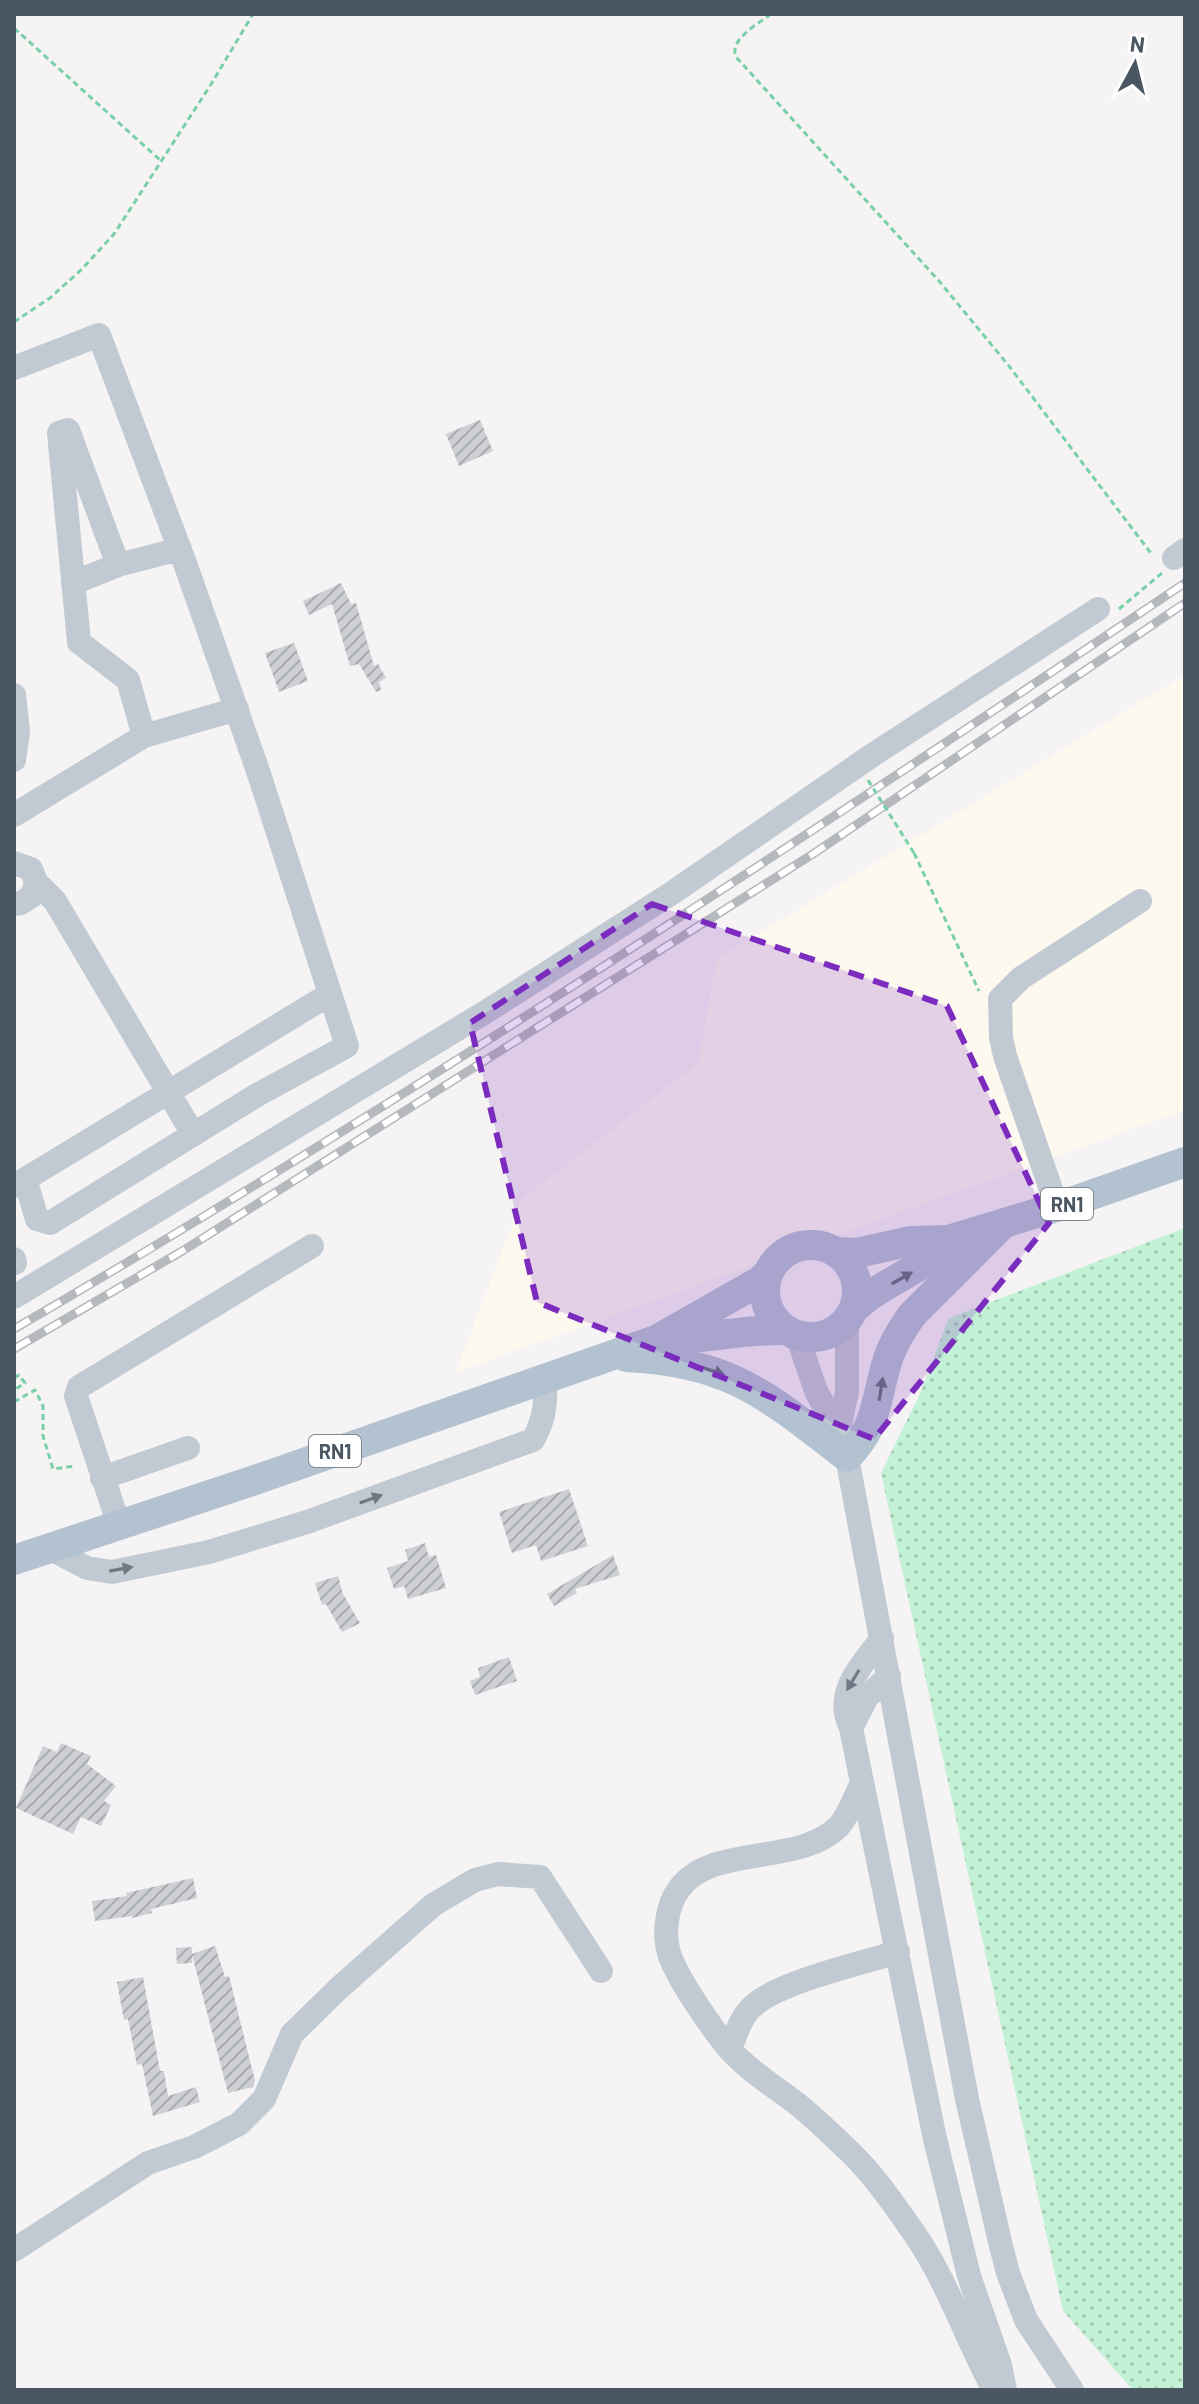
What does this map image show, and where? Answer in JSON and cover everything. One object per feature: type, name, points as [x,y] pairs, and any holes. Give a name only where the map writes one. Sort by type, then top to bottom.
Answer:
[{"type":"main road","name":"RN1","points":[[835,1252],[857,1253],[911,1241],[948,1240],[1057,1207],[1185,1162]]},
{"type":"main road","points":[[609,1356],[663,1359],[728,1376],[764,1394],[847,1457],[863,1439],[875,1417],[889,1358],[903,1328],[912,1315],[1004,1223]]},
{"type":"main road","name":"RN1","points":[[850,1315],[870,1295],[920,1268],[948,1240]]},
{"type":"main road","points":[[803,1246],[825,1247],[835,1252],[855,1278],[857,1289],[850,1315],[829,1333],[819,1337],[792,1332],[778,1323],[766,1305],[764,1293],[769,1272],[782,1255],[803,1246]]},
{"type":"main road","name":"RN1","points":[[14,1560],[656,1340],[739,1294],[769,1272]]},
{"type":"main road","name":"RN1","points":[[656,1340],[792,1332]]},
{"type":"street","points":[[14,368],[99,335],[237,709],[347,1046],[257,1095],[50,1223],[37,1219],[18,1177],[168,1092],[330,994]]},
{"type":"street","points":[[118,565],[68,430],[59,433],[79,642],[128,680],[144,736]]},
{"type":"street","points":[[73,583],[118,565],[180,549]]},
{"type":"street","points":[[14,1297],[484,1013],[672,893],[874,754],[1104,613]]},
{"type":"street","points":[[14,695],[18,732],[14,760]]},
{"type":"street","points":[[14,815],[144,736],[237,709]]},
{"type":"street","points":[[14,863],[31,869],[36,882],[55,901],[193,1134]]},
{"type":"street","points":[[14,904],[32,896],[36,882]]},
{"type":"street","points":[[1057,1207],[1005,1056],[1001,1038],[1000,999],[1021,978],[1140,901]]},
{"type":"street","points":[[119,1525],[92,1471],[76,1396],[79,1387],[312,1246]]},
{"type":"street","points":[[850,1315],[847,1392],[840,1424],[967,2099],[1008,2273],[1026,2320],[1072,2390]]},
{"type":"street","points":[[792,1332],[816,1391],[840,1424]]},
{"type":"street","points":[[49,1548],[87,1568],[112,1572],[209,1552],[307,1522],[533,1440],[546,1407],[545,1378]]},
{"type":"street","points":[[92,1471],[188,1448]]},
{"type":"street","points":[[882,1638],[849,1683],[845,1712],[851,1728],[935,2139],[969,2276],[1000,2365],[1005,2390]]},
{"type":"street","points":[[851,1728],[867,1697],[889,1676]]},
{"type":"street","points":[[862,1783],[841,1824],[823,1838],[796,1848],[693,1873],[677,1891],[666,1920],[668,1952],[730,2050],[853,2155],[915,2235],[956,2308],[994,2390]]},
{"type":"street","points":[[14,2250],[148,2163],[194,2147],[239,2124],[264,2099],[292,2034],[433,1905],[475,1880],[498,1874],[540,1877],[601,1971]]},
{"type":"street","points":[[730,2050],[741,2021],[753,2006],[773,1992],[898,1952]]},
{"type":"path","points":[[14,322],[50,298],[114,234],[253,14]]},
{"type":"path","points":[[771,14],[736,43],[733,53],[939,281],[1146,546],[1168,558],[1161,576],[1104,613]]},
{"type":"path","points":[[14,28],[161,161]]},
{"type":"path","points":[[868,780],[914,853],[984,1003]]},
{"type":"path","points":[[14,1378],[19,1375],[25,1383],[14,1390]]},
{"type":"path","points":[[14,1402],[35,1390],[43,1406],[43,1436],[53,1469],[92,1471]]},
{"type":"highlighted area","points":[[652,904],[947,1006],[1049,1223],[874,1439],[537,1302],[470,1023]]},
{"type":"shaded area","points":[[1185,675],[1185,1110],[456,1372],[522,1199],[698,1063],[717,959]]},
{"type":"green space","points":[[1185,1228],[1185,2390],[1133,2390],[1063,2311],[881,1473],[919,1396],[949,1318]]},
{"type":"building","points":[[480,420],[493,451],[459,466],[446,434]]},
{"type":"building","points":[[341,583],[351,604],[356,603],[374,666],[378,664],[386,678],[379,682],[381,690],[376,692],[359,664],[350,666],[332,604],[309,615],[303,601]]},
{"type":"building","points":[[294,643],[308,681],[279,692],[265,653]]},
{"type":"building","points":[[569,1489],[588,1546],[541,1561],[536,1545],[512,1553],[499,1512]]},
{"type":"building","points":[[425,1543],[429,1557],[436,1555],[446,1588],[408,1599],[404,1586],[394,1589],[387,1568],[408,1561],[405,1550]]},
{"type":"building","points":[[613,1555],[620,1575],[575,1589],[577,1593],[554,1606],[547,1594]]},
{"type":"building","points":[[338,1576],[343,1594],[360,1623],[342,1632],[326,1604],[322,1605],[315,1583]]},
{"type":"building","points":[[509,1657],[517,1681],[475,1695],[470,1681],[480,1677],[478,1668]]},
{"type":"building","points":[[61,1743],[91,1756],[87,1764],[116,1786],[104,1801],[111,1805],[101,1826],[81,1817],[73,1834],[16,1808],[43,1746],[57,1752]]},
{"type":"building","points":[[193,1878],[197,1898],[151,1909],[152,1913],[132,1918],[95,1921],[92,1901],[127,1896],[126,1893]]},
{"type":"building","points":[[215,1946],[225,1977],[229,1976],[255,2081],[253,2087],[228,2093],[192,1955],[192,1963],[177,1964],[176,1948],[192,1947],[192,1954]]},
{"type":"building","points":[[143,1977],[160,2071],[164,2071],[168,2096],[196,2087],[200,2102],[153,2116],[142,2064],[137,2065],[128,2019],[124,2020],[117,1982]]},
{"type":"railway","points":[[14,1329],[312,1150],[606,965],[1185,583]]},
{"type":"railway","points":[[14,1349],[184,1250],[813,854],[1185,603]]}]
